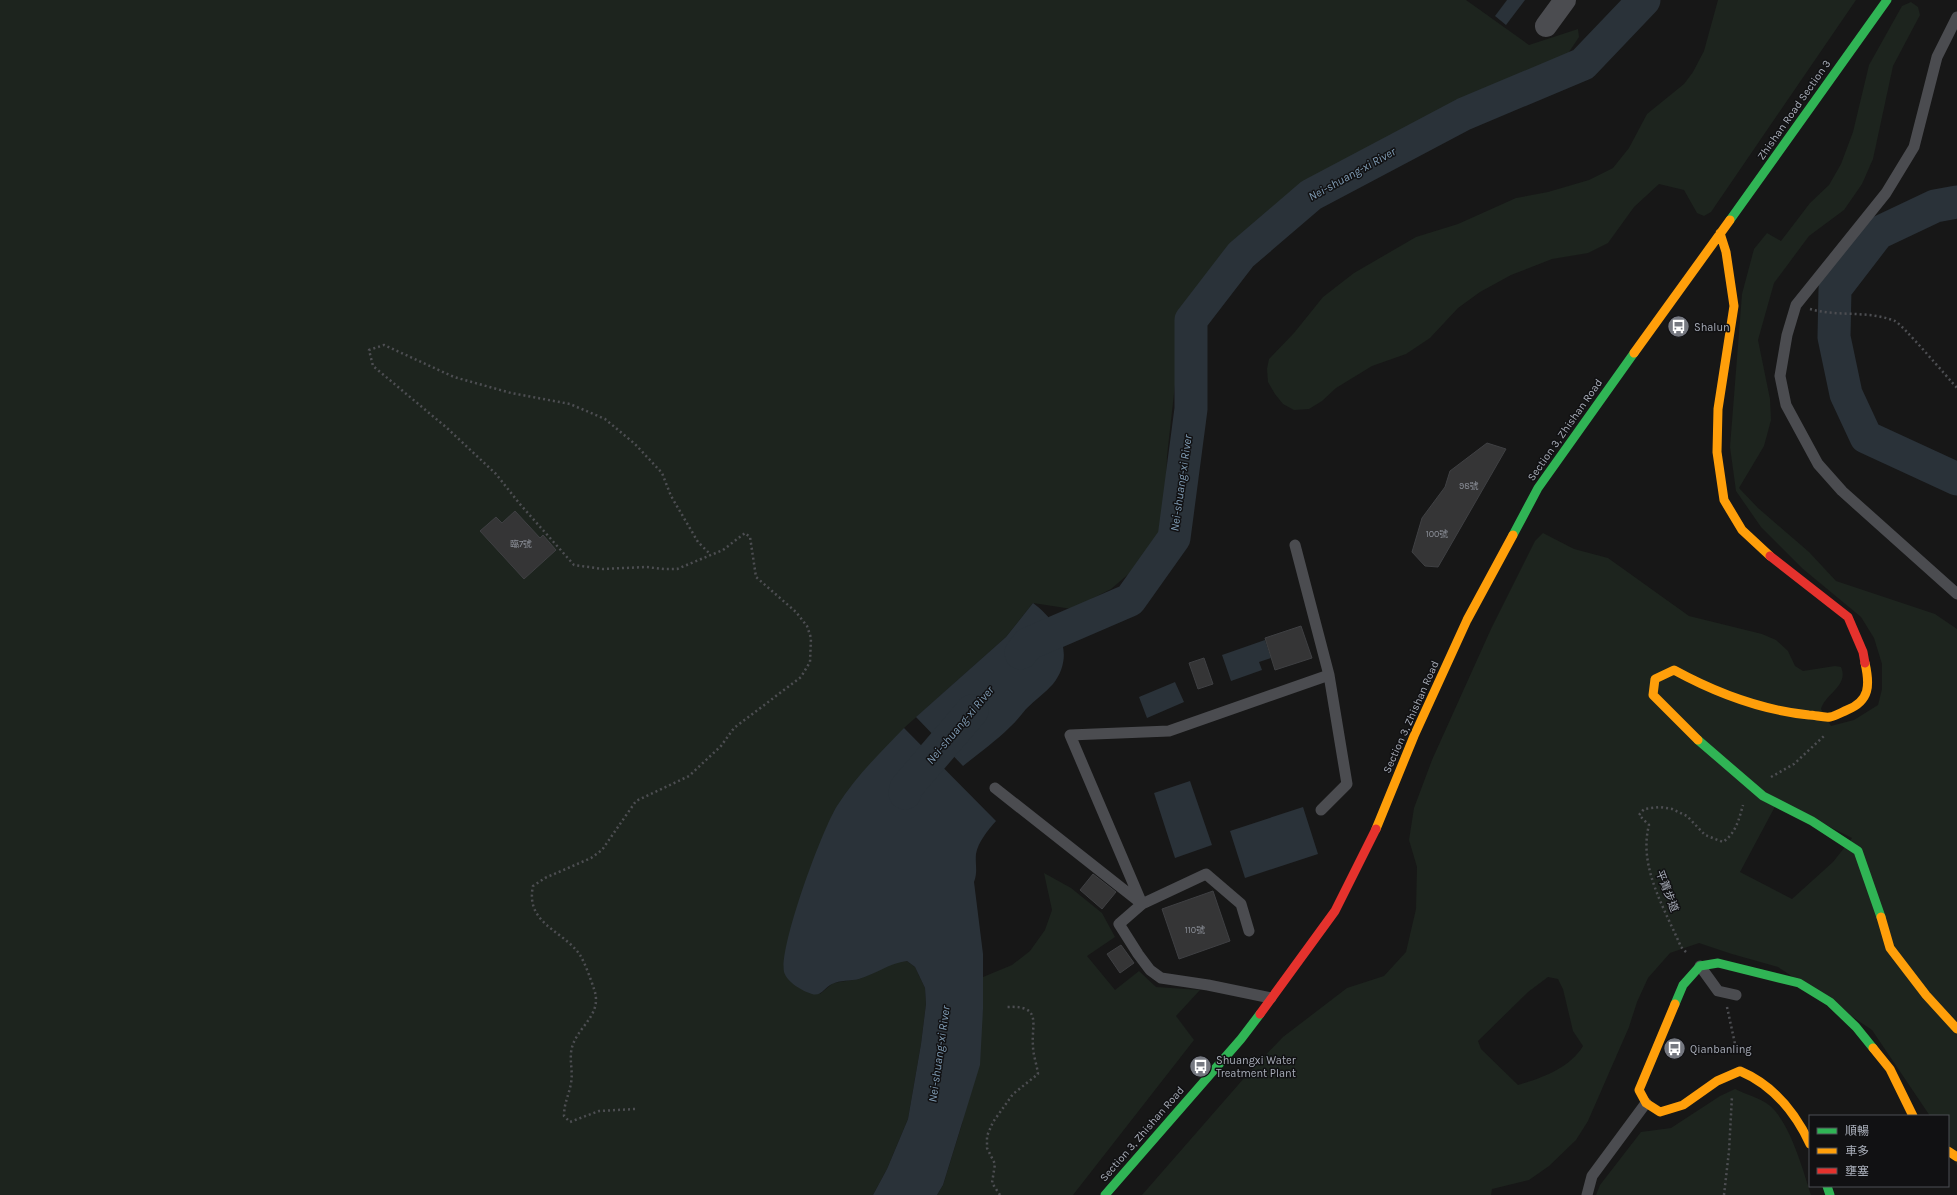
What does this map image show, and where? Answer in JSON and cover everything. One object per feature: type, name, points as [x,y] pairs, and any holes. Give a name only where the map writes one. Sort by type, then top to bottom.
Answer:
[{"type":"street","points":[[1546,26],[1565,0]]},
{"type":"street","name":"Zhishan Road Section 3","points":[[1720,233],[1887,0]]},
{"type":"street","points":[[1720,233],[1726,252],[1734,306],[1718,409],[1718,452],[1724,500],[1742,530],[1776,561],[1848,617],[1863,652],[1869,680],[1865,697],[1857,706],[1830,717],[1782,712],[1739,700],[1692,680],[1674,670],[1655,680],[1653,695],[1705,747],[1763,796],[1812,821],[1858,851],[1876,899],[1890,948],[1926,995],[1957,1029]]},
{"type":"street","name":"Section 3, Zhishan Road","points":[[1105,1195],[1241,1039],[1335,911],[1376,829],[1414,736],[1467,620],[1538,488],[1720,233]]},
{"type":"street","points":[[1809,1142],[1803,1127],[1773,1091],[1761,1081],[1740,1071],[1717,1081],[1683,1105],[1660,1112],[1646,1103],[1639,1090],[1683,985],[1700,966],[1718,963],[1799,983],[1830,1002],[1856,1027],[1890,1069],[1913,1115]]},
{"type":"lane","points":[[1957,17],[1937,57],[1914,147],[1886,193],[1796,305],[1788,335],[1780,376],[1786,405],[1818,464],[1842,491],[1957,594]]},
{"type":"lane","points":[[1295,545],[1329,675],[1347,784],[1321,810]]},
{"type":"lane","points":[[1142,904],[1070,735],[1169,730],[1329,675]]},
{"type":"lane","points":[[995,788],[1142,904]]},
{"type":"lane","points":[[1250,932],[1241,904],[1206,874],[1142,904],[1119,924],[1150,970],[1161,978],[1208,985],[1271,998]]},
{"type":"lane","points":[[1700,966],[1718,991],[1736,995]]},
{"type":"lane","points":[[1587,1195],[1592,1176],[1646,1103]]},
{"type":"path","points":[[1818,312],[1859,313],[1896,321],[1957,388]]},
{"type":"path","points":[[635,1108],[599,1111],[570,1122],[564,1116],[564,1104],[571,1083],[573,1069],[571,1052],[578,1034],[590,1019],[597,1004],[594,990],[580,956],[535,913],[531,898],[533,886],[552,875],[591,858],[602,850],[636,802],[689,776],[721,746],[734,728],[768,704],[800,677],[810,662],[811,638],[807,626],[796,612],[756,577],[750,536],[745,533],[723,550],[710,554],[677,569],[664,570],[646,566],[603,569],[574,565],[519,503],[496,474],[447,428],[373,366],[369,350],[384,345],[454,377],[511,393],[570,404],[605,419],[635,444],[662,473],[672,496],[698,542],[710,554]]},
{"type":"path","points":[[1748,784],[1773,776],[1794,764],[1810,747],[1829,732]]},
{"type":"path","name":"平菁步道","points":[[1700,966],[1681,947],[1652,879],[1646,852],[1645,839],[1649,825],[1643,821],[1639,815],[1644,809],[1660,807],[1672,809],[1687,816],[1705,835],[1723,842],[1730,837],[1735,828],[1744,803]]},
{"type":"path","points":[[1000,1195],[992,1183],[995,1164],[987,1148],[987,1136],[993,1122],[1013,1094],[1038,1074],[1033,1049],[1034,1019],[1029,1011],[1016,1006],[1007,1007]]},
{"type":"path","points":[[1727,1006],[1736,1040],[1740,1071]]},
{"type":"path","points":[[1724,1195],[1730,1151],[1731,1097],[1736,1092]]},
{"type":"shaded area","points":[[0,0],[1466,0],[1529,45],[1578,29],[1579,37],[1563,61],[1525,80],[1452,110],[1374,150],[1313,185],[1236,238],[1204,279],[1180,315],[1178,358],[1167,456],[1165,520],[1145,560],[1111,589],[1072,609],[1033,603],[1006,637],[904,728],[820,994],[833,983],[859,979],[896,962],[907,961],[915,967],[925,988],[926,1004],[921,1044],[908,1119],[887,1169],[873,1195],[0,1195]]},
{"type":"shaded area","points":[[1718,0],[1856,0],[1711,212],[1704,216],[1697,213],[1684,190],[1659,184],[1634,207],[1608,243],[1588,253],[1552,259],[1511,275],[1480,292],[1458,308],[1430,338],[1406,354],[1372,366],[1336,388],[1322,401],[1309,409],[1294,410],[1283,404],[1268,382],[1267,369],[1269,359],[1294,333],[1323,297],[1354,273],[1416,237],[1458,224],[1516,198],[1548,192],[1589,180],[1613,168],[1629,148],[1647,114],[1684,84],[1693,72],[1704,51]]},
{"type":"shaded area","points":[[1911,2],[1918,7],[1920,15],[1893,66],[1873,159],[1862,184],[1844,210],[1809,236],[1774,283],[1758,340],[1770,399],[1771,420],[1764,446],[1739,488],[1758,508],[1809,552],[1836,581],[1935,614],[1957,629],[1957,1166],[1949,1151],[1949,1115],[1929,1115],[1872,1030],[1778,967],[1699,943],[1670,953],[1648,978],[1637,1002],[1629,1027],[1588,1121],[1576,1140],[1549,1166],[1529,1180],[1492,1189],[1491,1195],[1142,1195],[1252,1069],[1283,1037],[1347,988],[1384,976],[1406,952],[1416,909],[1417,867],[1409,840],[1414,808],[1432,760],[1491,629],[1535,541],[1543,533],[1574,549],[1608,558],[1689,616],[1762,634],[1776,640],[1788,651],[1795,666],[1803,671],[1835,666],[1841,667],[1843,674],[1840,684],[1827,698],[1821,709],[1831,726],[1854,720],[1878,705],[1882,689],[1882,664],[1874,638],[1861,617],[1803,569],[1761,527],[1736,491],[1730,447],[1742,294],[1754,249],[1767,233],[1781,241],[1810,203],[1829,185],[1841,164],[1853,132],[1869,65],[1902,6]],"holes":[[[1778,801],[1852,838],[1833,862],[1792,899],[1740,872]],[[1548,977],[1558,979],[1563,989],[1573,1031],[1583,1046],[1571,1060],[1555,1071],[1518,1085],[1481,1049],[1478,1041],[1528,992]]]},
{"type":"shaded area","points":[[1044,873],[1071,888],[1102,913],[1115,937],[1087,956],[1115,990],[1139,971],[1156,987],[1200,990],[1176,1016],[1194,1040],[1073,1195],[937,1195],[943,1185],[962,1124],[983,1009],[983,977],[1012,965],[1030,951],[1045,930],[1052,910]]},
{"type":"shaded area","points":[[1735,1089],[1757,1098],[1769,1105],[1777,1113],[1795,1147],[1811,1195],[1596,1195],[1600,1185],[1641,1132],[1671,1128],[1720,1096]]},
{"type":"water","points":[[1507,0],[1525,0],[1506,25],[1495,16]]},
{"type":"water","points":[[1033,603],[1057,629],[1064,651],[1060,673],[1053,684],[1026,709],[1012,725],[963,766],[916,717],[1006,637]]},
{"type":"water","points":[[1265,640],[1271,658],[1259,662],[1262,670],[1231,681],[1222,655]]},
{"type":"water","points":[[1175,682],[1184,702],[1147,718],[1139,697]]},
{"type":"water","points":[[904,728],[996,821],[984,836],[977,850],[976,875],[974,882],[983,954],[983,1009],[980,1065],[943,1185],[937,1195],[873,1195],[887,1169],[908,1119],[921,1044],[926,1004],[925,988],[915,967],[907,961],[900,962],[859,979],[835,983],[815,995],[795,986],[784,972],[784,958],[795,914],[812,862],[830,819],[844,795],[852,785]]},
{"type":"water","points":[[1190,781],[1212,845],[1175,858],[1154,793]]},
{"type":"water","points":[[1303,807],[1318,854],[1245,878],[1230,831]]},
{"type":"building","points":[[1487,443],[1506,449],[1438,567],[1425,566],[1412,552],[1422,518],[1445,487],[1450,471]]},
{"type":"building","points":[[515,511],[540,538],[543,535],[556,550],[524,579],[480,531],[496,517],[502,523]]},
{"type":"building","points":[[1301,626],[1312,658],[1275,670],[1265,638]]},
{"type":"building","points":[[1204,658],[1213,684],[1198,689],[1189,663]]},
{"type":"building","points":[[1093,874],[1116,892],[1102,909],[1080,890]]},
{"type":"building","points":[[1213,891],[1230,941],[1179,959],[1162,909]]},
{"type":"building","points":[[1121,945],[1134,963],[1120,973],[1107,954]]},
{"type":"waterway","name":"Nei-shuang-xi River","points":[[1021,653],[1028,644],[1130,600],[1174,538],[1191,409],[1191,320],[1241,255],[1311,195],[1464,114],[1583,64],[1644,0]]},
{"type":"waterway","points":[[1957,202],[1935,206],[1878,233],[1835,289],[1834,337],[1846,394],[1866,437],[1957,479]]},
{"type":"waterway","name":"Nei-shuang-xi River","points":[[905,793],[906,788],[972,711]]},
{"type":"traffic: fast","points":[[1730,220],[1887,0]]},
{"type":"traffic: fast","points":[[1513,535],[1538,488],[1634,353]]},
{"type":"traffic: fast","points":[[1698,740],[1763,796],[1812,821],[1858,851],[1881,917]]},
{"type":"traffic: fast","points":[[1675,1004],[1683,985],[1700,966],[1718,963],[1799,983],[1830,1002],[1856,1027],[1873,1048]]},
{"type":"traffic: fast","points":[[1105,1195],[1241,1039],[1260,1014]]},
{"type":"traffic: fast","points":[[1827,1187],[1830,1195]]},
{"type":"traffic: slow","points":[[1634,353],[1730,220]]},
{"type":"traffic: slow","points":[[1720,233],[1726,252],[1734,306],[1718,409],[1717,452],[1724,500],[1742,530],[1770,556]]},
{"type":"traffic: slow","points":[[1376,829],[1414,736],[1467,620],[1513,535]]},
{"type":"traffic: slow","points":[[1698,740],[1653,695],[1655,679],[1674,670],[1706,686],[1756,705],[1791,713],[1828,717],[1837,715],[1855,706],[1864,697],[1868,685],[1865,663]]},
{"type":"traffic: slow","points":[[1881,917],[1890,948],[1926,995],[1957,1029]]},
{"type":"traffic: slow","points":[[1675,1004],[1639,1090],[1646,1103],[1660,1112],[1683,1105],[1717,1081],[1740,1071],[1763,1084],[1782,1101],[1797,1121],[1809,1142]]},
{"type":"traffic: slow","points":[[1873,1048],[1890,1069],[1913,1115]]},
{"type":"traffic: slow","points":[[1949,1152],[1957,1157]]},
{"type":"traffic: jam","points":[[1770,556],[1848,617],[1863,652],[1865,663]]},
{"type":"traffic: jam","points":[[1260,1014],[1335,911],[1376,829]]},
{"type":"place","name":"Shalun","points":[[1679,327]]},
{"type":"place","name":"Qianbanling","points":[[1675,1049]]},
{"type":"place","name":"Shuangxi Water Treatment Plant","points":[[1201,1066]]}]
